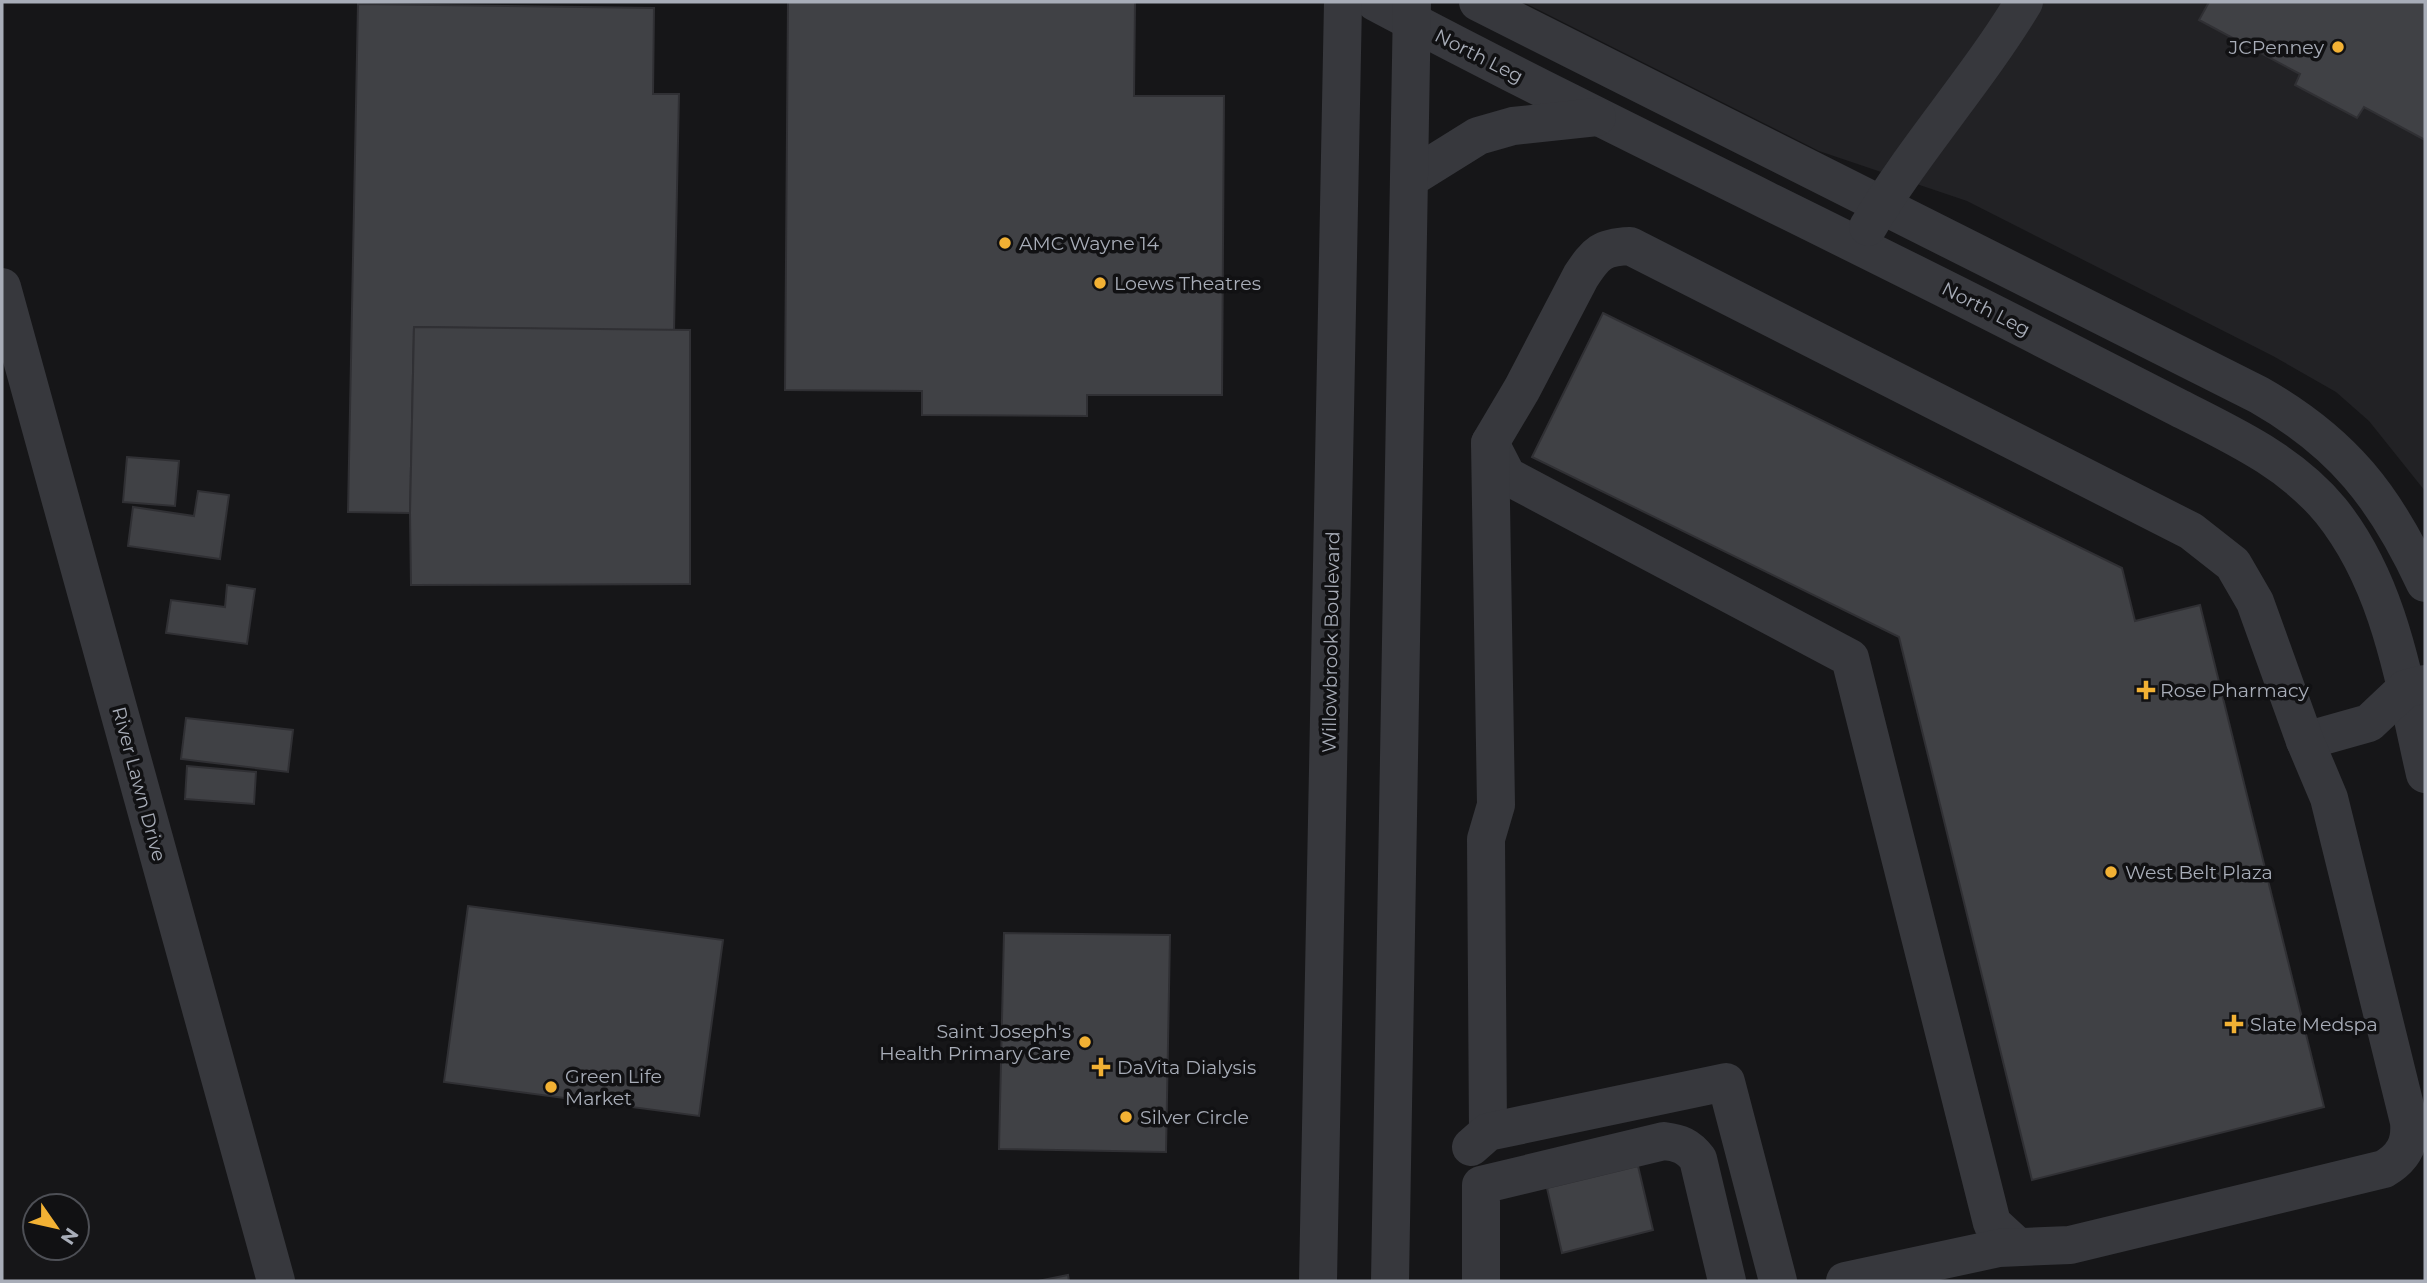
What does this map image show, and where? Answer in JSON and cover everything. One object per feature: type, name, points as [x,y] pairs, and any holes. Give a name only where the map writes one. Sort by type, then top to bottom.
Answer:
[{"type":"street","name":"Willowbrook Boulevard","points":[[1318,1281],[1343,2]]},
{"type":"street","name":"North Leg","points":[[1375,2],[1411,11],[1597,117],[1858,244],[2206,421],[2281,464],[2329,509],[2368,568],[2415,686],[2425,774]]},
{"type":"street","points":[[1478,2],[2291,413],[2354,467],[2382,502],[2415,548],[2425,583]]},
{"type":"street","points":[[1858,244],[1881,206],[2002,39],[2024,2]]},
{"type":"street","points":[[1390,1281],[1411,11]]},
{"type":"street","points":[[1409,179],[1478,136],[1513,126],[1597,117]]},
{"type":"street","points":[[1778,1281],[1726,1082],[1479,1140],[1486,839],[1496,805],[1490,443],[1522,390],[1581,276],[1593,258],[1604,249],[1630,246],[2191,531],[2233,564],[2255,603],[2305,741],[2329,798],[2409,1122],[2408,1143],[2403,1153],[2384,1169],[2070,1245],[1999,1248],[1845,1281]]},
{"type":"street","name":"River Lawn Drive","points":[[2,287],[276,1281]]},
{"type":"street","points":[[1490,443],[1507,476],[1850,658],[1992,1223],[2018,1247]]},
{"type":"street","points":[[2305,741],[2369,723],[2415,686]]},
{"type":"street","points":[[2369,723],[2421,736]]},
{"type":"street","points":[[1481,1281],[1480,1185],[1664,1141],[1689,1148],[1698,1159],[1727,1281]]},
{"type":"shaded area","points":[[1523,2],[2425,2],[2425,491],[2369,421],[2336,392],[2273,356],[1967,201],[1819,151]]},
{"type":"building","name":"AMC Wayne 14","points":[[788,2],[1135,2],[1134,96],[1224,96],[1222,395],[1087,395],[1087,416],[922,415],[922,391],[785,390]]},
{"type":"building","name":"JCPenney","points":[[2209,2],[2425,2],[2425,140],[2364,107],[2357,118],[2295,85],[2300,74],[2199,20]]},
{"type":"building","points":[[358,4],[654,8],[653,94],[679,94],[674,331],[414,327],[410,513],[348,512]]},
{"type":"building","name":"West Belt Plaza","points":[[1603,313],[2122,568],[2135,621],[2200,605],[2324,1107],[2032,1180],[1899,637],[1532,457]]},
{"type":"building","points":[[414,327],[690,330],[690,584],[411,585]]},
{"type":"building","points":[[127,457],[179,461],[175,506],[123,502]]},
{"type":"building","points":[[198,491],[229,495],[220,559],[128,546],[133,507],[194,516]]},
{"type":"building","points":[[227,585],[255,589],[247,644],[166,633],[171,600],[225,607]]},
{"type":"building","points":[[186,718],[293,730],[288,772],[181,759]]},
{"type":"building","points":[[187,766],[256,772],[254,804],[185,799]]},
{"type":"building","points":[[468,906],[723,940],[699,1116],[444,1082]]},
{"type":"building","name":"Saint Joseph's Health Primary Care","points":[[1004,933],[1170,935],[1166,1152],[999,1149]]},
{"type":"building","points":[[1638,1166],[1653,1230],[1562,1253],[1547,1188]]},
{"type":"building","points":[[1068,1275],[1069,1281],[1038,1281]]},
{"type":"place","name":"JCPenney","points":[[2338,47]]},
{"type":"place","name":"AMC Wayne 14","points":[[1005,243]]},
{"type":"place","name":"Loews Theatres","points":[[1100,283]]},
{"type":"place","name":"Rose Pharmacy","points":[[2146,690]]},
{"type":"place","name":"West Belt Plaza","points":[[2111,872]]},
{"type":"place","name":"Slate Medspa","points":[[2234,1024]]},
{"type":"place","name":"Saint Joseph's Health Primary Care","points":[[1085,1042]]},
{"type":"place","name":"DaVita Dialysis","points":[[1101,1067]]},
{"type":"place","name":"Green Life Market","points":[[551,1087]]},
{"type":"place","name":"Silver Circle","points":[[1126,1117]]}]
